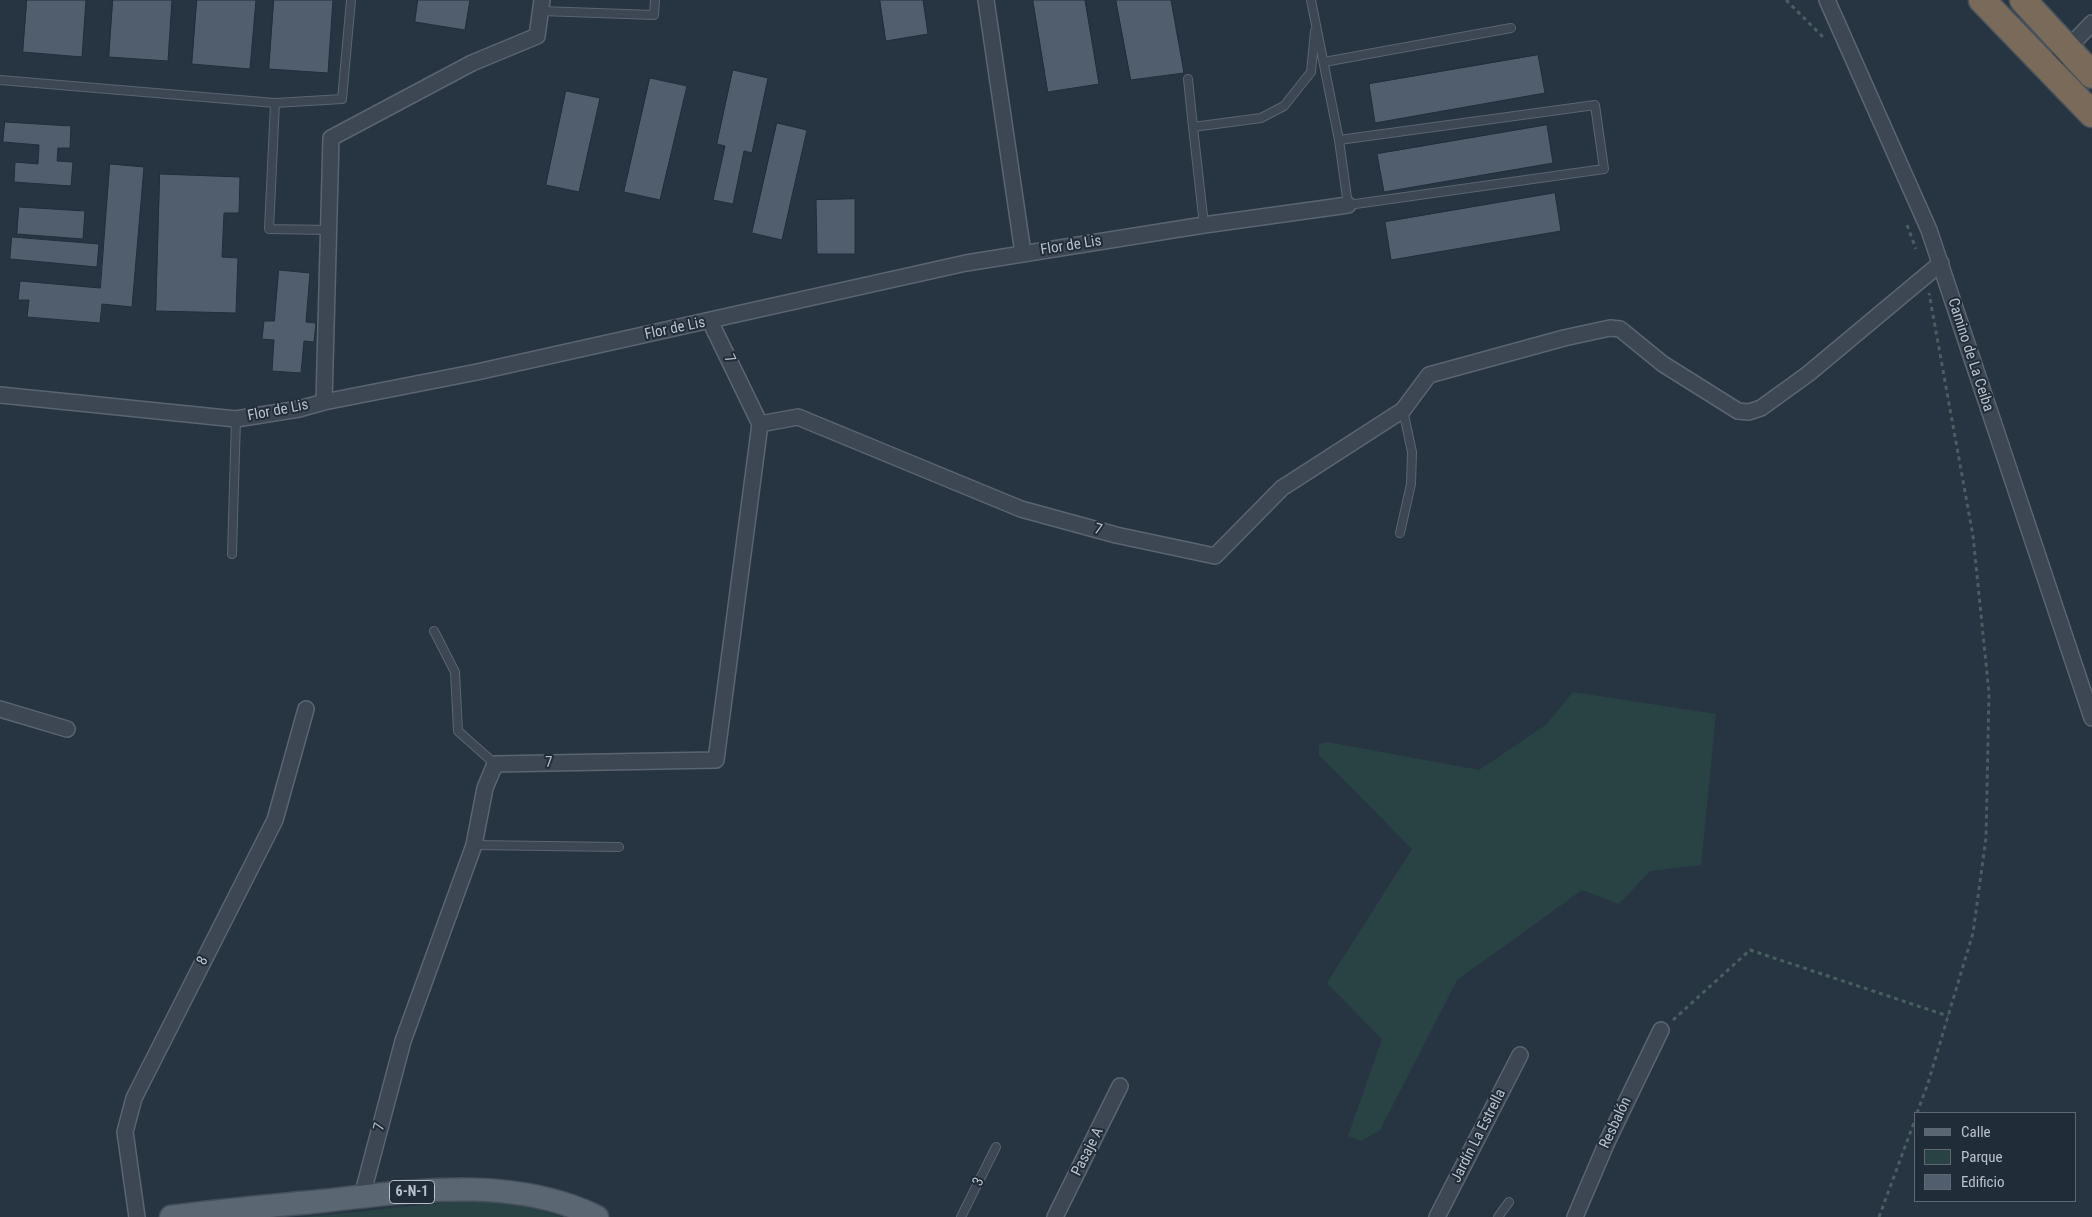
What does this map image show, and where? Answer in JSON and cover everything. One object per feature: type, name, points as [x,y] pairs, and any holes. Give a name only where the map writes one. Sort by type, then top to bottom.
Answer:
[{"type":"highway","points":[[1982,0],[2092,114]]},
{"type":"highway","points":[[2023,0],[2092,75]]},
{"type":"main road","name":"6-N-1","points":[[178,1216],[422,1191],[491,1190],[552,1199],[597,1217]]},
{"type":"street","points":[[986,0],[1023,253]]},
{"type":"street","name":"Camino de La Ceiba","points":[[1828,0],[1929,230],[1988,412],[2092,718]]},
{"type":"street","points":[[324,402],[331,138],[472,64],[537,36],[542,6]]},
{"type":"street","points":[[2048,69],[2092,23]]},
{"type":"street","name":"Flor de Lis","points":[[0,395],[236,419],[299,409],[324,402],[477,372],[966,263],[1204,225],[1348,205]]},
{"type":"street","points":[[1403,410],[1429,376],[1564,338],[1610,328],[1620,329],[1628,334],[1664,364],[1738,411],[1749,412],[1761,408],[1808,374],[1941,263]]},
{"type":"street","name":"7","points":[[362,1196],[403,1041],[474,845],[485,788],[495,764],[716,760],[760,424],[710,321]]},
{"type":"street","name":"7","points":[[760,424],[798,417],[1021,509],[1116,535],[1215,556],[1282,488],[1403,410]]},
{"type":"street","points":[[0,708],[67,729]]},
{"type":"street","name":"8","points":[[138,1217],[125,1132],[134,1098],[275,820],[306,709]]},
{"type":"street","name":"Resbalón","points":[[1575,1217],[1607,1142],[1661,1030]]},
{"type":"street","name":"Jardín La Estrella","points":[[1437,1217],[1520,1055]]},
{"type":"street","name":"Pasaje A","points":[[1055,1217],[1120,1086]]},
{"type":"lane","points":[[0,80],[275,103],[342,99],[351,0]]},
{"type":"lane","points":[[542,6],[654,15],[655,0]]},
{"type":"lane","points":[[1311,0],[1339,140],[1348,205],[1604,169],[1595,105],[1339,140]]},
{"type":"lane","points":[[1192,127],[1261,118],[1284,106],[1310,72],[1316,24]]},
{"type":"lane","points":[[1324,62],[1511,28]]},
{"type":"lane","points":[[1188,79],[1204,225]]},
{"type":"lane","points":[[275,103],[269,229],[329,230]]},
{"type":"lane","points":[[1400,533],[1411,484],[1412,460],[1403,410]]},
{"type":"lane","points":[[232,554],[236,419]]},
{"type":"lane","points":[[434,631],[455,672],[458,731],[495,764]]},
{"type":"lane","points":[[474,845],[619,847]]},
{"type":"lane","name":"3","points":[[961,1217],[996,1147]]},
{"type":"lane","points":[[1498,1217],[1509,1202]]},
{"type":"path","points":[[1786,0],[1827,42]]},
{"type":"path","points":[[1905,220],[1926,275],[1973,536],[1989,693],[1986,838],[1973,933],[1917,1112]]},
{"type":"path","points":[[1661,1030],[1750,950],[1948,1016]]},
{"type":"path","points":[[1879,1217],[1914,1121]]},
{"type":"green space","points":[[1573,692],[1716,714],[1701,865],[1650,871],[1619,904],[1582,890],[1457,980],[1380,1130],[1361,1141],[1348,1136],[1382,1039],[1327,983],[1412,849],[1319,755],[1319,744],[1327,742],[1479,770],[1546,725]]},
{"type":"green space","points":[[473,1200],[526,1206],[563,1217],[304,1217]]},
{"type":"building","points":[[27,0],[86,0],[82,57],[23,52]]},
{"type":"building","points":[[113,0],[172,0],[168,61],[109,57]]},
{"type":"building","points":[[197,0],[256,0],[250,69],[192,64]]},
{"type":"building","points":[[274,0],[333,0],[328,73],[269,69]]},
{"type":"building","points":[[418,0],[470,0],[465,30],[415,22]]},
{"type":"building","points":[[880,0],[923,0],[928,34],[886,41]]},
{"type":"building","points":[[1033,0],[1085,0],[1099,84],[1048,92]]},
{"type":"building","points":[[1116,0],[1171,0],[1184,73],[1131,80]]},
{"type":"building","points":[[1538,55],[1545,93],[1375,123],[1369,84]]},
{"type":"building","points":[[733,70],[768,78],[752,153],[744,151],[733,204],[713,200],[725,146],[717,144]]},
{"type":"building","points":[[650,78],[687,86],[660,200],[624,192]]},
{"type":"building","points":[[566,91],[600,98],[579,192],[546,185]]},
{"type":"building","points":[[5,122],[71,126],[70,148],[58,148],[57,161],[73,162],[71,186],[14,182],[15,162],[38,164],[39,145],[3,142]]},
{"type":"building","points":[[777,123],[807,130],[782,240],[752,233]]},
{"type":"building","points":[[1547,125],[1553,163],[1384,192],[1377,154]]},
{"type":"building","points":[[110,164],[144,167],[132,307],[102,304],[100,323],[27,317],[29,300],[18,300],[20,281],[100,288]]},
{"type":"building","points":[[160,174],[240,177],[239,213],[224,213],[222,257],[238,258],[236,313],[156,311]]},
{"type":"building","points":[[1555,193],[1561,231],[1391,260],[1385,222]]},
{"type":"building","points":[[855,199],[855,254],[817,254],[816,200]]},
{"type":"building","points":[[19,207],[85,211],[83,239],[17,234]]},
{"type":"building","points":[[12,237],[99,244],[97,267],[10,259]]},
{"type":"building","points":[[279,270],[310,273],[306,322],[316,323],[314,342],[304,341],[301,373],[272,371],[274,340],[262,339],[264,321],[274,321]]}]
